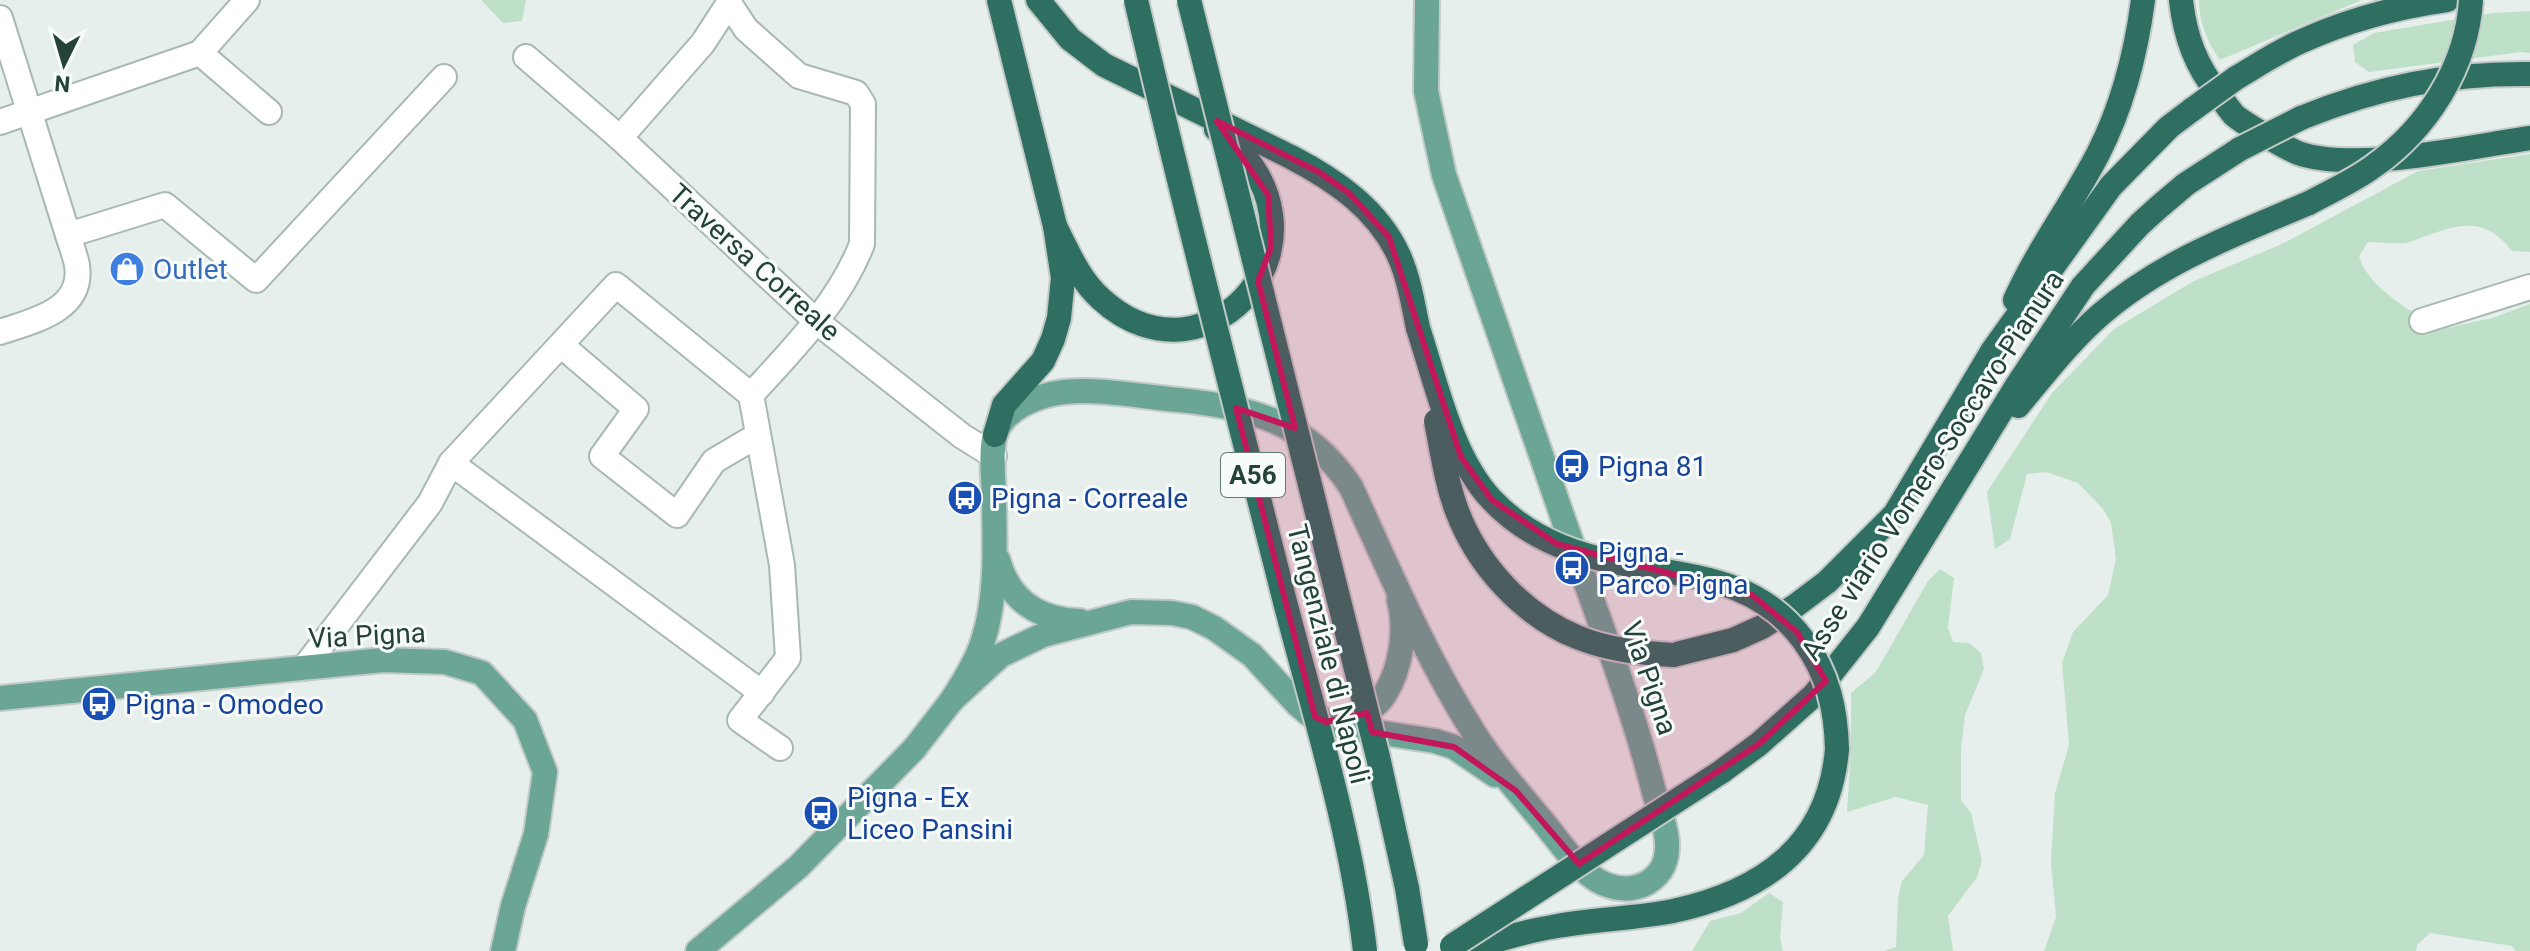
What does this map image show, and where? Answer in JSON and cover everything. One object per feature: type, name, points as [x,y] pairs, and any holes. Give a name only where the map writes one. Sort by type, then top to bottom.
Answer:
[{"type":"highway","points":[[994,445],[1004,405],[1043,361],[1059,318],[1063,278],[1055,226],[999,0]]},
{"type":"highway","points":[[1038,0],[1053,21],[1088,54],[1129,80],[1319,172],[1349,193],[1371,214],[1400,257],[1418,328],[1461,457],[1473,478],[1492,500],[1534,534],[1557,544],[1613,562],[1689,574],[1731,585],[1752,595],[1771,607],[1797,632],[1820,666],[1834,708],[1837,749],[1830,790],[1813,828],[1798,848],[1764,877],[1744,888],[1697,905],[1554,926],[1458,948]]},
{"type":"highway","name":"Tangenziale di Napoli","points":[[1136,0],[1203,279],[1340,818],[1365,951]]},
{"type":"highway","name":"Tangenziale di Napoli","points":[[1189,0],[1378,757],[1407,888],[1416,947]]},
{"type":"highway","points":[[1992,353],[2023,283],[2077,191],[2112,123],[2133,58],[2143,0]]},
{"type":"highway","points":[[2181,0],[2187,37],[2205,77],[2235,116],[2297,152],[2331,159],[2357,160],[2530,138]]},
{"type":"highway","name":"Asse viario Vomero-Soccavo-Pianura","points":[[1418,328],[1447,479],[1457,510],[1478,553],[1493,574],[1556,627],[1604,646],[1636,653],[1673,655],[1733,640],[1762,627],[1827,582],[1895,514],[1992,353],[2111,186],[2169,127],[2236,78],[2299,42],[2375,14],[2447,0]]},
{"type":"highway","points":[[2017,397],[2108,309],[2144,281],[2198,251],[2309,203],[2373,167],[2400,146],[2422,122],[2456,65],[2467,31],[2471,0]]},
{"type":"highway","name":"Asse viario Vomero-Soccavo-Pianura","points":[[1458,948],[1721,772],[1769,736],[1814,695],[1868,627],[2017,397],[2083,286],[2140,224],[2186,184],[2240,149],[2333,105],[2399,85],[2475,75],[2530,74]]},
{"type":"highway","points":[[1055,226],[1079,274],[1098,297],[1112,309],[1146,325],[1164,328],[1195,326],[1212,321],[1244,300],[1264,269],[1271,247],[1268,195],[1259,176],[1233,141],[1189,107]]},
{"type":"main road","name":"Via Pigna","points":[[698,951],[798,867],[914,749],[952,700],[968,675],[982,642],[992,597],[994,445],[1008,415],[1020,405],[1065,392],[1081,391],[1249,410],[1275,420],[1323,452],[1351,487],[1452,696],[1475,736],[1516,791],[1588,874],[1601,884],[1618,888],[1636,887],[1658,873],[1665,862],[1666,836],[1640,735],[1444,175],[1426,91],[1427,0]]},
{"type":"main road","name":"Via Pigna","points":[[995,550],[1003,578],[1036,611],[1052,617],[1093,621]]},
{"type":"main road","name":"Via Pigna","points":[[1326,722],[1359,716],[1373,707],[1384,696],[1392,679],[1399,657],[1402,629],[1401,606],[1390,571]]},
{"type":"main road","name":"Via Pigna","points":[[952,700],[1001,655],[1043,635],[1131,612],[1151,611],[1192,617],[1235,641],[1252,655],[1309,714],[1326,722],[1363,731],[1435,741],[1454,747],[1516,791]]},
{"type":"main road","name":"Via Pigna","points":[[0,698],[383,660],[445,662],[482,673],[525,720],[545,772],[536,834],[513,906],[503,951]]},
{"type":"street","points":[[0,122],[200,53],[247,0]]},
{"type":"street","points":[[620,138],[703,43],[729,2],[746,29],[799,76],[856,93],[863,104],[862,244],[854,265],[817,322],[751,395]]},
{"type":"street","points":[[0,18],[77,266],[77,279],[67,301],[57,311],[0,332]]},
{"type":"street","points":[[200,53],[269,112]]},
{"type":"street","name":"Traversa Correale","points":[[526,57],[620,138],[817,322],[962,436],[994,445]]},
{"type":"street","points":[[68,235],[165,205],[256,280],[444,77]]},
{"type":"street","points":[[304,668],[430,503],[451,463],[616,285],[751,395],[782,565],[788,658],[740,720],[780,748]]},
{"type":"street","points":[[2422,321],[2530,287]]},
{"type":"street","points":[[561,345],[636,409],[602,456],[677,515],[714,461],[758,435]]},
{"type":"street","points":[[451,463],[762,693]]},
{"type":"highlighted area","points":[[1217,121],[1319,172],[1349,193],[1389,237],[1461,457],[1492,500],[1557,544],[1752,595],[1797,632],[1826,681],[1759,744],[1579,864],[1516,791],[1454,747],[1372,732],[1367,713],[1326,722],[1315,717],[1236,408],[1295,428],[1258,281],[1271,247],[1268,195]]},
{"type":"green space","points":[[481,0],[526,0],[522,21],[503,23]]},
{"type":"green space","points":[[2199,0],[2362,0],[2220,60],[2205,32]]},
{"type":"green space","points":[[2530,11],[2530,53],[2369,72],[2355,62],[2353,45],[2374,33],[2493,13]]},
{"type":"green space","points":[[2530,154],[2530,252],[2512,251],[2484,228],[2464,226],[2405,243],[2368,242],[2359,256],[2364,268],[2382,289],[2442,329],[2492,318],[2530,304],[2530,951],[2516,951],[2512,946],[2430,933],[2417,945],[2416,951],[2044,951],[2056,917],[2051,862],[2055,793],[2069,745],[2062,663],[2073,632],[2108,595],[2116,559],[2111,523],[2103,509],[2078,483],[2046,472],[2027,474],[2010,539],[1995,549],[1987,492],[2052,393],[2114,329],[2192,282],[2284,243],[2418,171]]},
{"type":"green space","points":[[1940,569],[1954,578],[1948,628],[1953,642],[1969,643],[1981,653],[1984,669],[1965,715],[1961,748],[1961,800],[1971,813],[1982,861],[1977,877],[1948,916],[1953,951],[1884,951],[1896,947],[1898,898],[1902,881],[1924,855],[1928,805],[1896,797],[1847,812],[1851,693],[1876,672],[1928,581]]},
{"type":"green space","points":[[1769,893],[1783,902],[1780,937],[1783,951],[1692,951],[1710,921],[1741,913]]},
{"type":"place","name":"Outlet","points":[[127,269]]},
{"type":"place","name":"Pigna 81","points":[[1572,466]]},
{"type":"place","name":"Pigna - Correale","points":[[965,498]]},
{"type":"place","name":"Pigna - Parco Pigna","points":[[1572,568]]},
{"type":"place","name":"Pigna - Omodeo","points":[[99,704]]},
{"type":"place","name":"Pigna - Ex Liceo Pansini","points":[[821,813]]}]
